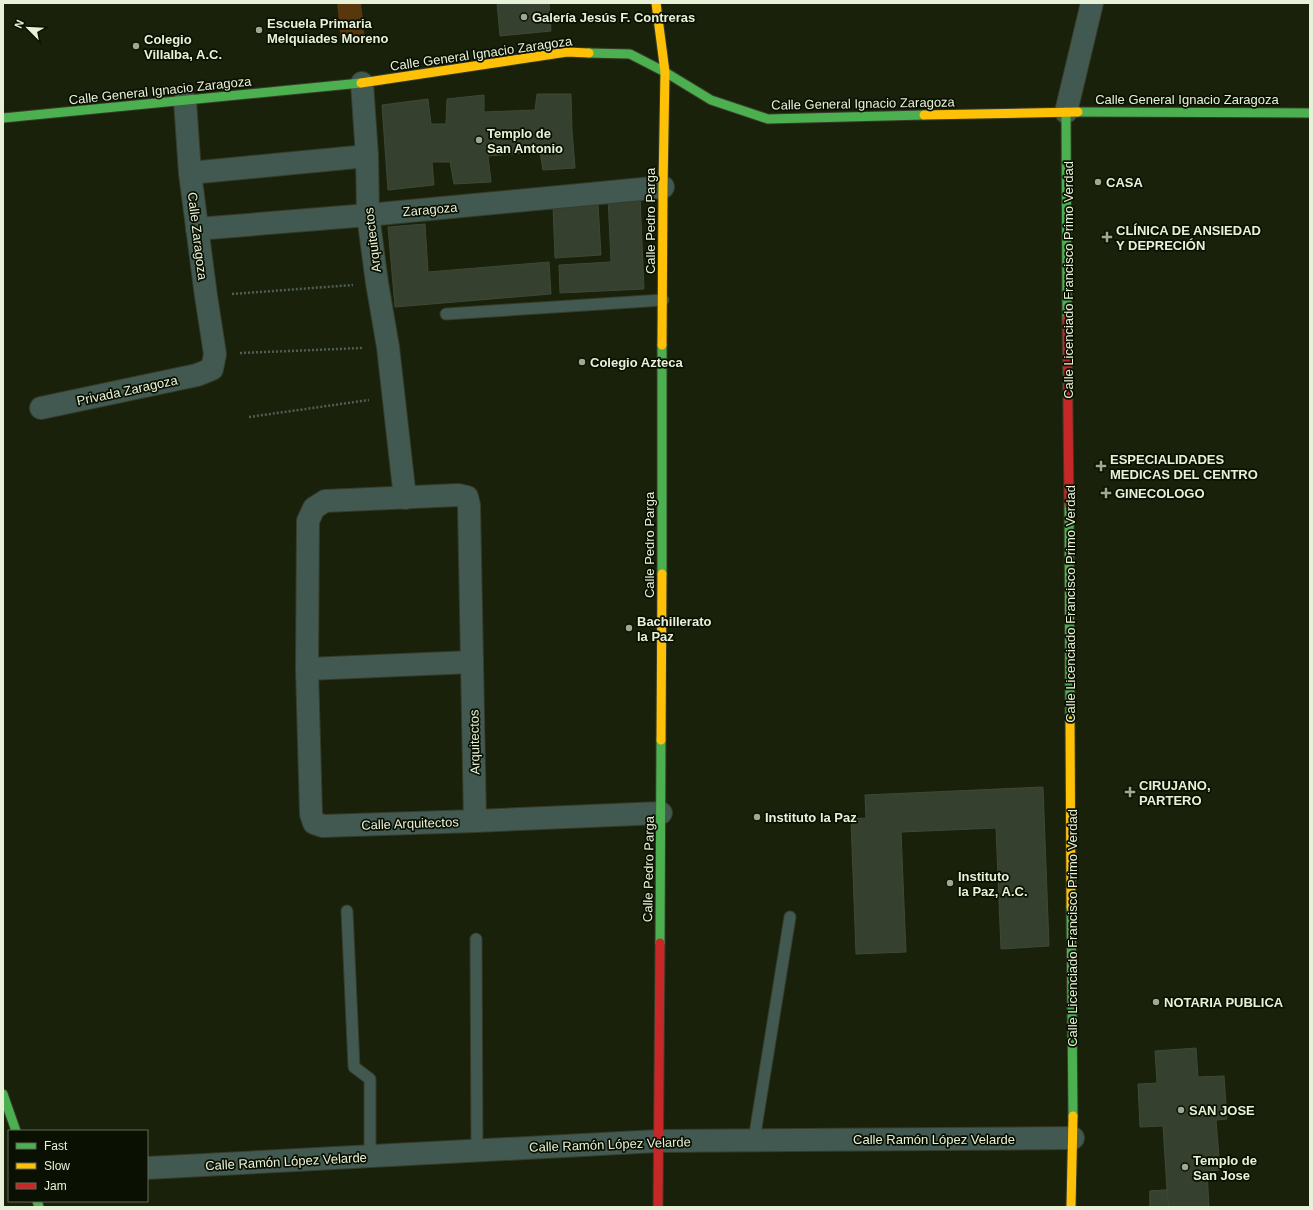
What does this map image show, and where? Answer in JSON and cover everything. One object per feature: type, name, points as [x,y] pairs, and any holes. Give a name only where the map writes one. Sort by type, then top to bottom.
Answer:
[{"type":"street","name":"Calle Pedro Parga","points":[[656,3],[665,72],[663,187],[658,1207]]},
{"type":"street","name":"Calle Licenciado Francisco Primo Verdad","points":[[1071,1207],[1073,1138],[1066,112],[1092,3]]},
{"type":"street","name":"Calle General Ignacio Zaragoza","points":[[3,118],[362,83],[567,52],[630,54],[665,72],[711,100],[768,119],[1066,112],[1310,113]]},
{"type":"street","name":"Arquitectos","points":[[362,83],[367,156],[368,215],[377,283],[388,347],[405,498],[458,495],[467,497],[469,505],[475,821]]},
{"type":"street","name":"Calle Zaragoza","points":[[185,101],[190,173],[214,362]]},
{"type":"street","points":[[190,173],[367,156]]},
{"type":"street","name":"Zaragoza","points":[[197,229],[368,215],[663,187]]},
{"type":"street","name":"Privada Zaragoza","points":[[42,408],[197,375],[214,362]]},
{"type":"street","name":"Calle Arquitectos","points":[[405,498],[326,501],[314,508],[308,521],[307,669],[311,814],[314,823],[324,826],[661,813]]},
{"type":"street","points":[[307,669],[472,662]]},
{"type":"street","points":[[3,1094],[16,1130]]},
{"type":"street","name":"Calle Ramón López Velarde","points":[[148,1168],[658,1141],[1073,1138]]},
{"type":"lane","points":[[446,314],[663,300]]},
{"type":"lane","points":[[347,911],[354,1067],[370,1079],[370,1156]]},
{"type":"lane","points":[[754,1140],[790,917]]},
{"type":"lane","points":[[476,939],[477,1150]]},
{"type":"path","points":[[206,296],[377,283]]},
{"type":"path","points":[[214,362],[388,347]]},
{"type":"path","points":[[249,417],[394,396]]},
{"type":"shaded area","points":[[337,3],[361,3],[365,39],[341,42]]},
{"type":"building","name":"Galería Jesús F. Contreras","points":[[497,3],[549,3],[551,31],[500,36]]},
{"type":"building","name":"Templo de San Antonio","points":[[537,94],[571,94],[575,168],[543,170],[540,152],[488,156],[491,182],[454,184],[450,162],[432,162],[434,185],[388,190],[382,105],[428,99],[431,124],[446,124],[447,99],[484,95],[484,112],[535,110]]},
{"type":"building","points":[[640,196],[644,289],[560,293],[559,265],[611,262],[608,197]]},
{"type":"building","points":[[598,204],[601,255],[555,258],[553,207]]},
{"type":"building","points":[[425,224],[428,272],[549,262],[551,294],[395,307],[388,227]]},
{"type":"building","name":"Instituto la Paz, A.C.","points":[[1043,787],[1049,946],[1001,949],[996,828],[901,832],[906,952],[856,954],[851,819],[866,818],[865,795]]},
{"type":"building","points":[[1196,1048],[1198,1077],[1224,1076],[1227,1119],[1216,1120],[1220,1170],[1207,1171],[1209,1207],[1150,1207],[1150,1191],[1167,1190],[1163,1126],[1140,1127],[1138,1084],[1157,1083],[1155,1051]]},
{"type":"building","points":[[1167,1190],[1169,1207],[1150,1207],[1150,1191]]},
{"type":"traffic: fast","points":[[589,53],[630,54],[665,72],[711,100],[768,119],[924,115]]},
{"type":"traffic: fast","points":[[3,118],[361,83]]},
{"type":"traffic: fast","points":[[1066,112],[1067,319]]},
{"type":"traffic: fast","points":[[1078,112],[1310,113]]},
{"type":"traffic: fast","points":[[662,345],[662,574]]},
{"type":"traffic: fast","points":[[1069,504],[1070,721]]},
{"type":"traffic: fast","points":[[660,943],[661,740]]},
{"type":"traffic: fast","points":[[1071,907],[1073,1116]]},
{"type":"traffic: fast","points":[[3,1094],[16,1130]]},
{"type":"traffic: fast","points":[[37,1202],[39,1207]]},
{"type":"traffic: slow","points":[[656,3],[665,72],[662,345]]},
{"type":"traffic: slow","points":[[361,83],[567,52],[589,53]]},
{"type":"traffic: slow","points":[[924,115],[1078,112]]},
{"type":"traffic: slow","points":[[661,740],[662,574]]},
{"type":"traffic: slow","points":[[1070,721],[1071,907]]},
{"type":"traffic: slow","points":[[1071,1207],[1073,1116]]},
{"type":"traffic: jam","points":[[1067,319],[1069,504]]},
{"type":"traffic: jam","points":[[658,1207],[660,943]]},
{"type":"place","name":"Galería Jesús F. Contreras","points":[[524,17]]},
{"type":"place","name":"Escuela Primaria Melquiades Moreno","points":[[259,30]]},
{"type":"place","name":"Colegio Villalba, A.C.","points":[[136,46]]},
{"type":"place","name":"Templo de San Antonio","points":[[479,140]]},
{"type":"place","name":"CASA","points":[[1098,182]]},
{"type":"place","name":"CLÍNICA DE ANSIEDAD Y DEPRECIÓN","points":[[1107,237]]},
{"type":"place","name":"Colegio Azteca","points":[[582,362]]},
{"type":"place","name":"ESPECIALIDADES MEDICAS DEL CENTRO","points":[[1101,466]]},
{"type":"place","name":"GINECOLOGO","points":[[1106,493]]},
{"type":"place","name":"Bachillerato la Paz","points":[[629,628]]},
{"type":"place","name":"CIRUJANO, PARTERO","points":[[1130,792]]},
{"type":"place","name":"Instituto la Paz","points":[[757,817]]},
{"type":"place","name":"Instituto la Paz, A.C.","points":[[950,883]]},
{"type":"place","name":"NOTARIA PUBLICA","points":[[1156,1002]]},
{"type":"place","name":"SAN JOSE","points":[[1181,1110]]},
{"type":"place","name":"Templo de San Jose","points":[[1185,1167]]}]
